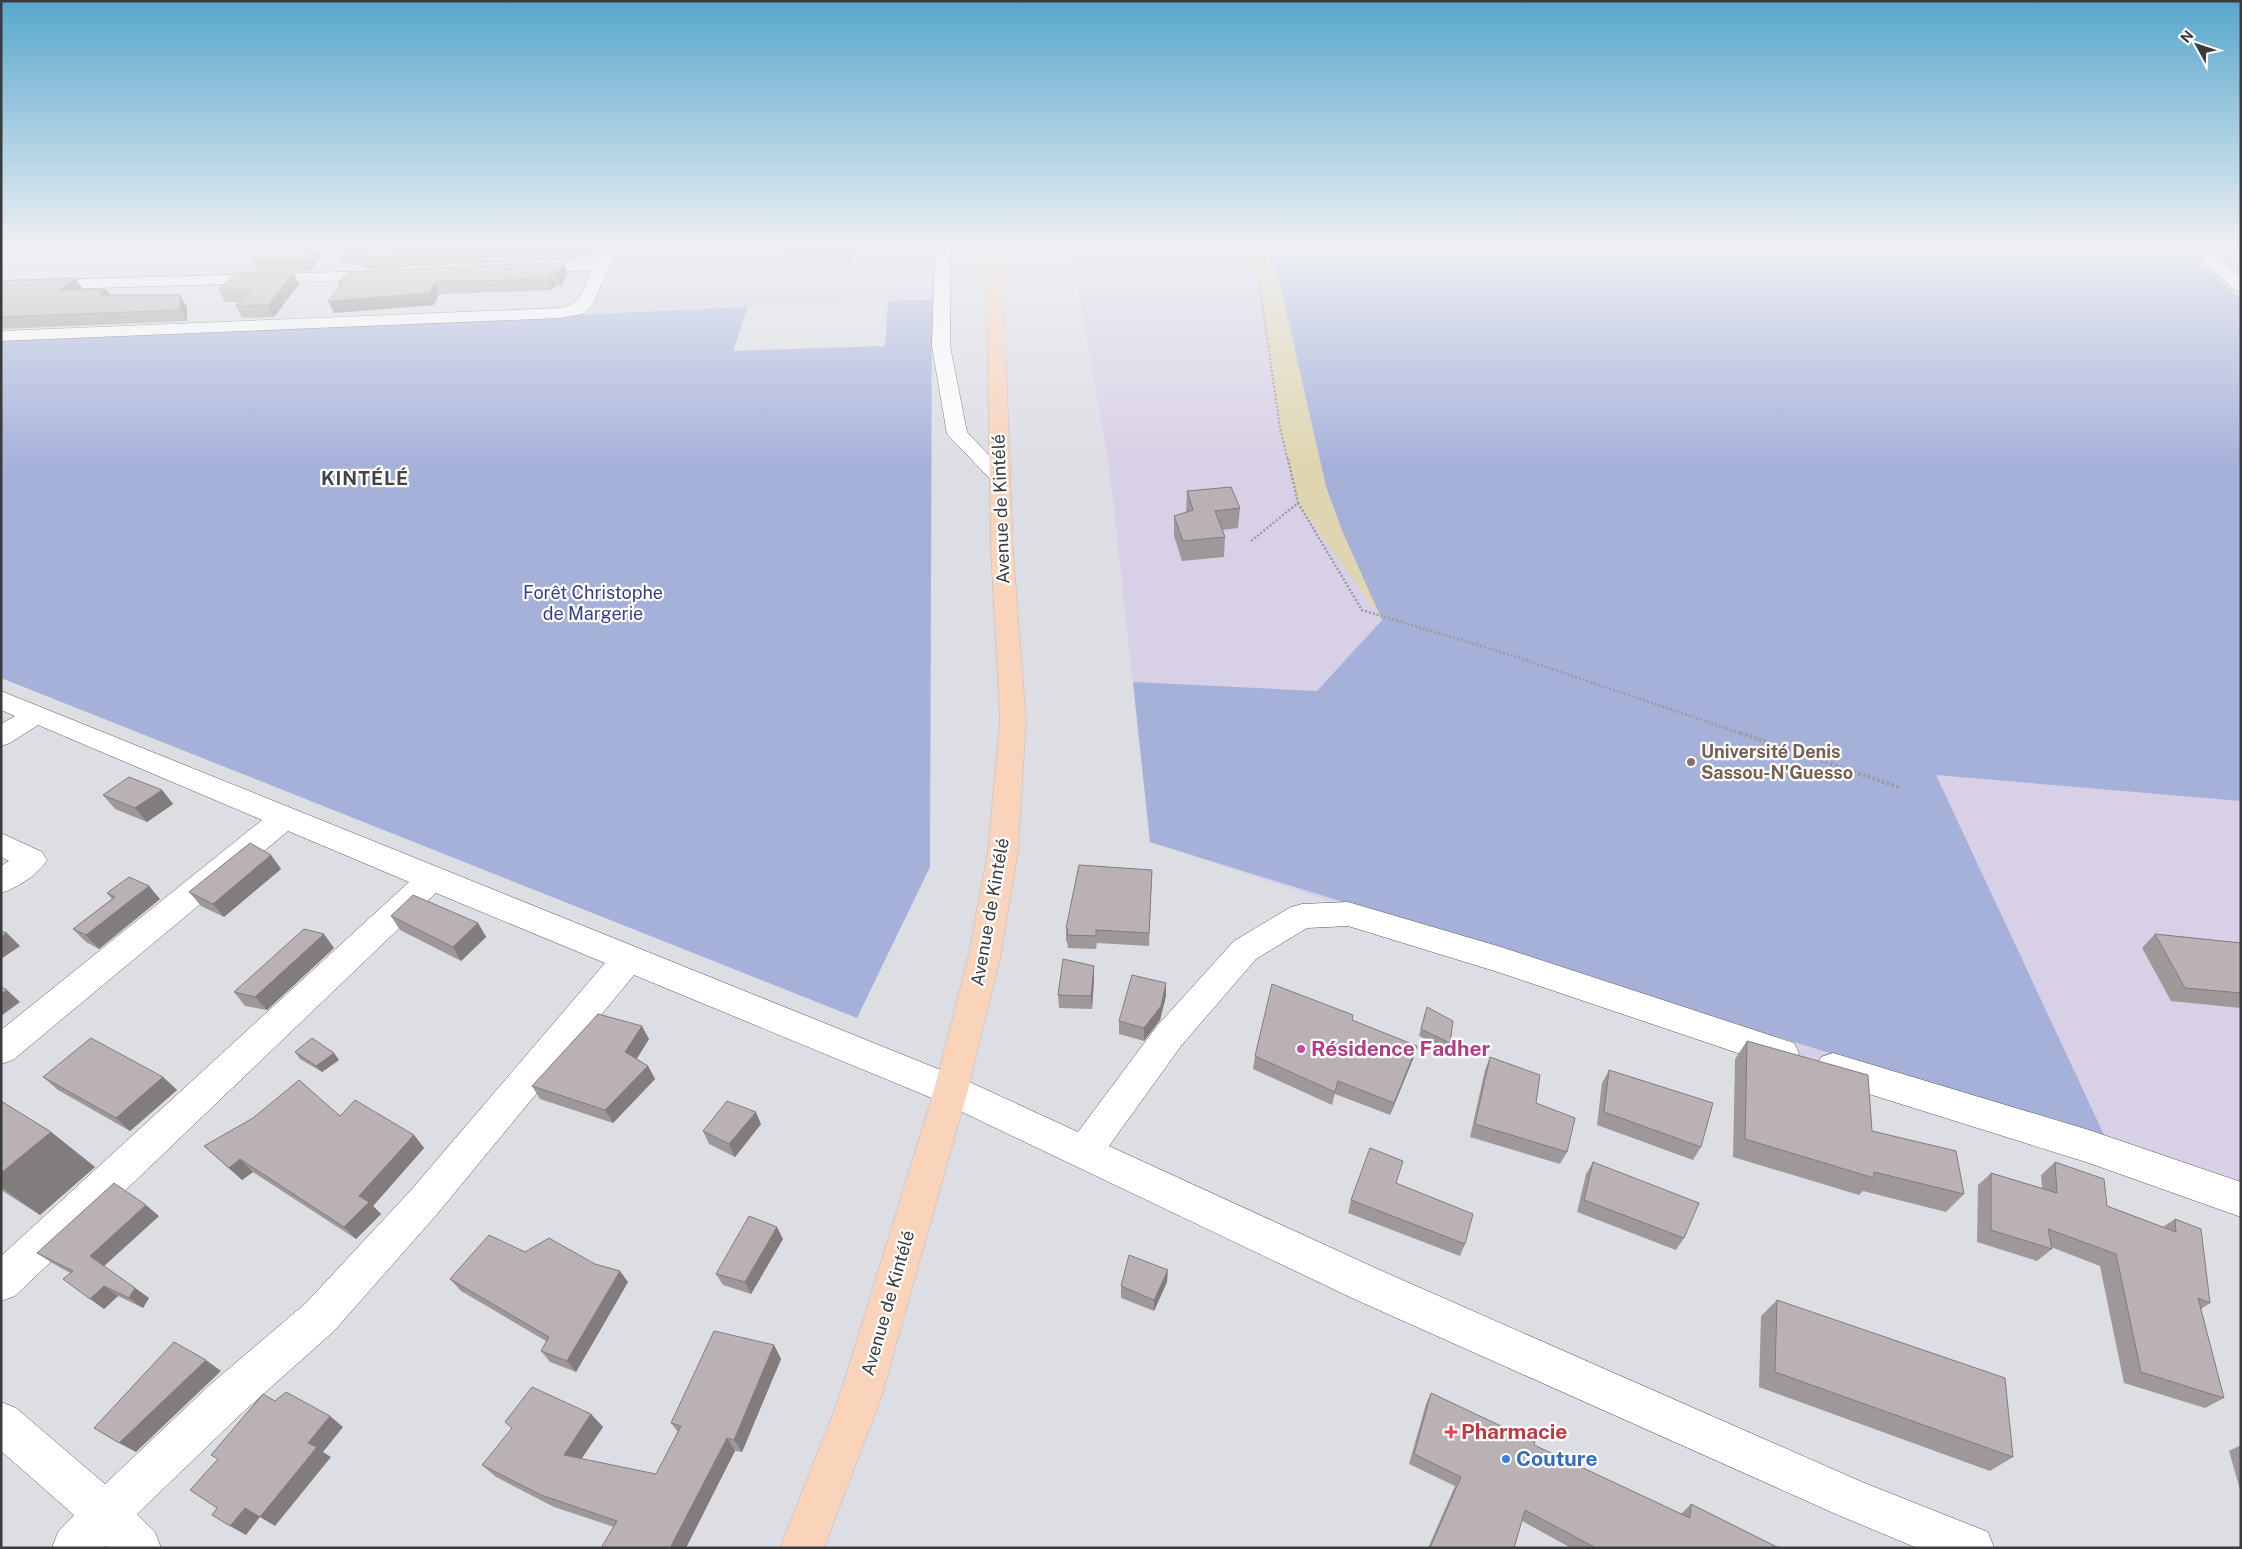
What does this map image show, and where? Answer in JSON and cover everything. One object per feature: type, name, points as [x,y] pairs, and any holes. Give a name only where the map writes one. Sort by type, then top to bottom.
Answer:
[{"type":"main road","name":"Avenue de Kintélé","points":[[802,1548],[860,1398],[951,1090],[984,958],[1003,851],[1013,721],[999,477],[996,321]]},
{"type":"street","points":[[1,336],[375,321]]},
{"type":"street","points":[[943,321],[941,346],[957,434],[999,477]]},
{"type":"street","points":[[1,700],[432,879],[951,1090],[1085,1151],[1368,1285],[1853,1500],[1972,1548]]},
{"type":"street","points":[[1,737],[35,715]]},
{"type":"street","points":[[1,1050],[284,818]]},
{"type":"street","points":[[1,844],[32,860],[1,882]]},
{"type":"street","points":[[1,1282],[432,879]]},
{"type":"street","points":[[1085,1151],[1169,1036],[1245,950],[1302,916],[1348,914],[1501,960],[1786,1054],[1992,1115],[2189,1180],[2241,1200]]},
{"type":"street","points":[[74,1548],[106,1512],[227,1398],[320,1316],[425,1201],[628,958]]},
{"type":"street","points":[[1,1423],[106,1512],[139,1548]]},
{"type":"path","points":[[1265,321],[1280,428],[1298,503],[1362,610],[1514,656],[1901,788]]},
{"type":"path","points":[[1251,541],[1298,503]]},
{"type":"shaded area","name":"Université Denis Sassou-N'Guesso","points":[[1084,321],[2241,321],[2241,1200],[1150,842],[1110,473]]},
{"type":"green space","name":"Forêt Christophe de Margerie","points":[[434,321],[743,321],[733,351],[885,346],[887,321],[932,321],[930,867],[857,1018],[1,678],[1,341]]},
{"type":"green space","name":"Université Denis Sassou-N'Guesso","points":[[1288,321],[2241,321],[2241,801],[1936,775],[2106,1139],[1150,842],[1133,682],[1317,691],[1382,620],[1342,531],[1326,487]]},
{"type":"sand","points":[[1265,321],[1288,321],[1326,487],[1342,531],[1382,620],[1298,503],[1280,428]]},
{"type":"building","points":[[1231,487],[1240,508],[1215,511],[1225,537],[1183,541],[1174,516],[1193,510],[1187,491]]},
{"type":"building","points":[[129,777],[162,790],[135,808],[103,795]]},
{"type":"building","points":[[250,843],[271,855],[213,904],[189,892]]},
{"type":"building","points":[[1079,865],[1152,870],[1149,933],[1096,930],[1096,936],[1067,935],[1068,929],[1066,928]]},
{"type":"building","points":[[129,877],[149,886],[86,935],[73,929],[115,897],[107,893]]},
{"type":"building","points":[[413,895],[478,923],[453,947],[391,916]]},
{"type":"building","points":[[304,929],[324,934],[255,997],[234,992]]},
{"type":"building","points":[[1,931],[7,933],[1,937]]},
{"type":"building","points":[[2155,934],[2241,943],[2241,993],[2185,988]]},
{"type":"building","points":[[1063,959],[1094,966],[1091,996],[1058,995]]},
{"type":"building","points":[[1132,975],[1166,983],[1161,1006],[1144,1028],[1119,1021]]},
{"type":"building","points":[[1272,984],[1353,1015],[1352,1020],[1417,1046],[1394,1103],[1338,1081],[1335,1092],[1255,1056]]},
{"type":"building","points":[[1,987],[7,990],[1,994]]},
{"type":"building","points":[[1427,1007],[1453,1021],[1450,1043],[1421,1029]]},
{"type":"building","points":[[598,1014],[642,1026],[625,1052],[648,1066],[605,1110],[532,1086]]},
{"type":"building","points":[[91,1038],[163,1077],[116,1118],[43,1077]]},
{"type":"building","points":[[312,1038],[334,1053],[316,1066],[295,1052]]},
{"type":"building","points":[[1747,1041],[1868,1075],[1872,1131],[1956,1151],[1964,1194],[1874,1172],[1874,1178],[1745,1139]]},
{"type":"building","points":[[1490,1057],[1540,1075],[1536,1103],[1575,1118],[1567,1152],[1475,1124]]},
{"type":"building","points":[[1609,1070],[1713,1103],[1701,1147],[1604,1112]]},
{"type":"building","points":[[299,1080],[340,1116],[355,1100],[414,1135],[359,1196],[369,1202],[344,1227],[240,1159],[229,1168],[204,1146],[253,1118]]},
{"type":"building","points":[[1,1101],[51,1132],[1,1173]]},
{"type":"building","points":[[727,1101],[756,1112],[729,1144],[703,1131]]},
{"type":"building","points":[[1370,1148],[1403,1161],[1396,1183],[1473,1214],[1465,1244],[1351,1200]]},
{"type":"building","points":[[1593,1162],[1699,1203],[1684,1238],[1584,1200]]},
{"type":"building","points":[[2055,1162],[2104,1179],[2107,1206],[2176,1232],[2175,1219],[2201,1229],[2210,1303],[2198,1298],[2224,1398],[2141,1372],[2116,1254],[2048,1229],[2052,1249],[1991,1230],[1991,1173],[2057,1193]]},
{"type":"building","points":[[114,1183],[146,1205],[90,1256],[135,1288],[129,1298],[104,1286],[90,1299],[63,1279],[73,1271],[37,1253]]},
{"type":"building","points":[[749,1216],[777,1227],[745,1282],[716,1274]]},
{"type":"building","points":[[489,1235],[525,1252],[549,1238],[595,1264],[620,1271],[567,1361],[541,1351],[549,1337],[450,1279]]},
{"type":"building","points":[[1129,1255],[1168,1270],[1154,1300],[1121,1286]]},
{"type":"building","points":[[1777,1300],[2005,1378],[2013,1457],[1775,1372]]},
{"type":"building","points":[[714,1331],[774,1345],[734,1440],[727,1438],[670,1548],[601,1548],[617,1521],[541,1495],[482,1465],[512,1428],[505,1422],[532,1387],[591,1414],[564,1455],[656,1474],[681,1426],[671,1423]]},
{"type":"building","points":[[174,1342],[206,1360],[119,1443],[94,1428]]},
{"type":"building","points":[[286,1392],[330,1416],[308,1443],[317,1447],[260,1517],[245,1508],[230,1526],[212,1515],[217,1508],[190,1490],[218,1459],[211,1455],[263,1394],[275,1401]]},
{"type":"building","points":[[1431,1393],[1535,1442],[1534,1445],[1690,1518],[1691,1504],[1779,1548],[1596,1548],[1525,1510],[1514,1548],[1430,1548],[1461,1477],[1414,1454]]},
{"type":"place","name":"Université Denis Sassou-N'Guesso","points":[[1691,762]]},
{"type":"place","name":"Résidence Fadher","points":[[1301,1049]]},
{"type":"place","name":"Pharmacie","points":[[1451,1432]]},
{"type":"place","name":"Couture","points":[[1506,1459]]},
{"type":"district","name":"KINTÉLÉ","points":[[365,478]]}]
